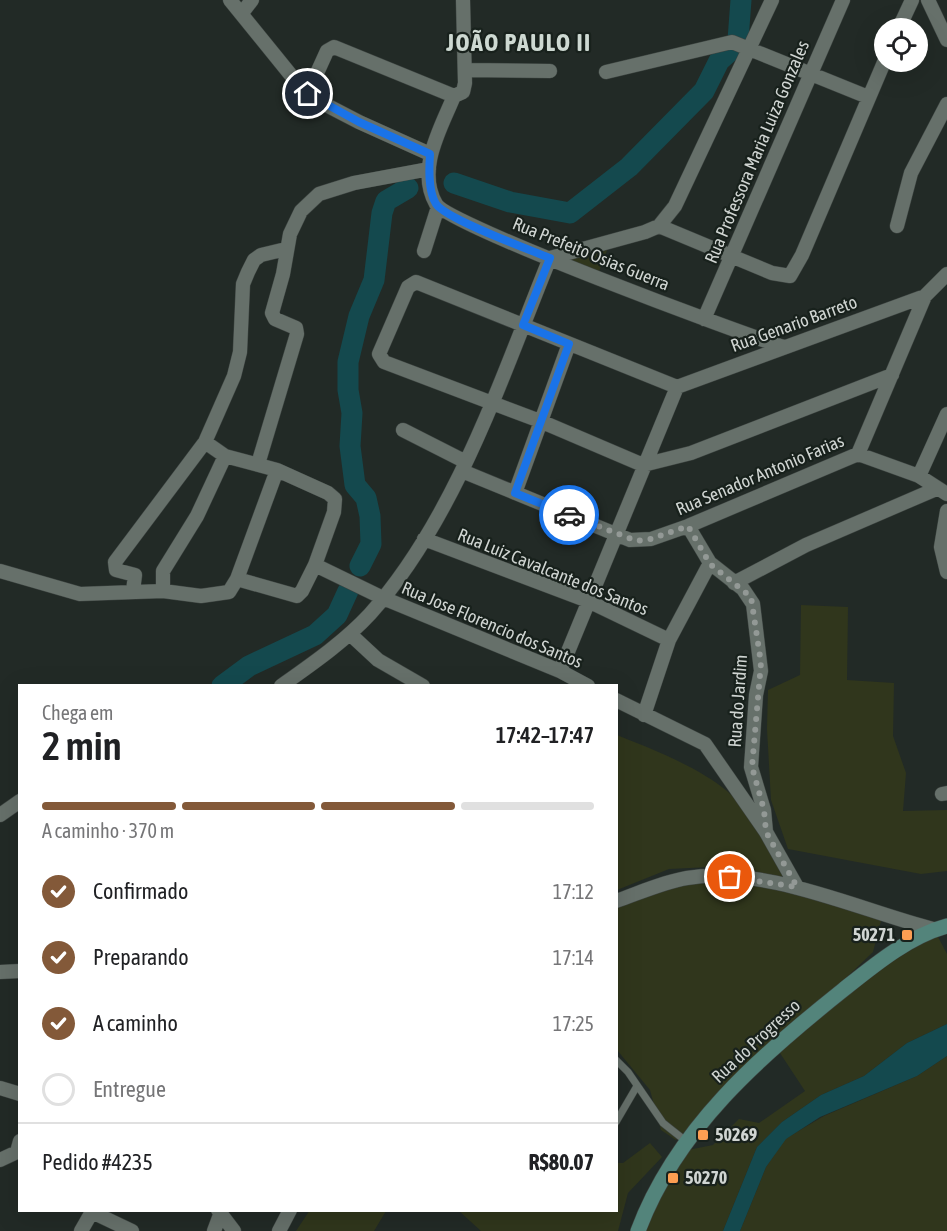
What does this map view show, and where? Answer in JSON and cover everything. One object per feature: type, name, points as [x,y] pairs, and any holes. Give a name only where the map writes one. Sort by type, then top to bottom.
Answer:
[{"type":"street","points":[[230,0],[308,94],[359,122],[430,154]]},
{"type":"street","points":[[242,13],[252,0]]},
{"type":"street","points":[[424,251],[438,207],[432,194],[430,154],[454,96],[463,92],[466,70],[463,0]]},
{"type":"street","points":[[286,684],[350,634],[383,598],[424,538],[464,466],[550,258],[659,226],[675,206],[772,0]]},
{"type":"street","name":"Rua Professora Maria Luiza Gonzales","points":[[704,319],[843,0]]},
{"type":"street","points":[[904,18],[912,0]]},
{"type":"street","points":[[928,1],[947,40]]},
{"type":"street","points":[[606,72],[732,42],[751,47],[868,98]]},
{"type":"street","points":[[308,94],[327,51],[333,48],[454,96]]},
{"type":"street","points":[[466,70],[550,71]]},
{"type":"street","points":[[659,226],[772,273],[790,276],[802,255],[880,72]]},
{"type":"street","points":[[897,226],[911,173],[947,104]]},
{"type":"street","points":[[258,464],[297,334],[296,328],[291,324],[273,317],[286,249],[302,211],[319,194],[354,183],[429,169]]},
{"type":"street","name":"Rua Prefeito Osias Guerra","points":[[438,207],[550,258],[704,319],[784,347]]},
{"type":"street","points":[[133,591],[135,574],[116,570],[115,562],[204,442],[234,376],[240,352],[243,284],[254,260],[261,255],[286,249]]},
{"type":"street","points":[[929,292],[947,274]]},
{"type":"street","points":[[560,671],[644,465],[677,387],[426,285],[416,282],[409,285],[382,342],[379,358],[540,421],[644,465],[691,453],[892,375]]},
{"type":"street","points":[[929,292],[947,295]]},
{"type":"street","name":"Rua Genario Barreto","points":[[677,387],[929,292]]},
{"type":"street","name":"Rua Senador Antonio Farias","points":[[403,430],[515,493],[630,540],[643,541],[688,526],[858,454],[929,292]]},
{"type":"street","points":[[515,493],[569,344]]},
{"type":"street","points":[[919,476],[947,414]]},
{"type":"street","points":[[204,442],[225,456],[277,470],[328,493],[335,499],[334,512],[315,565],[302,591],[297,596],[237,579]]},
{"type":"street","points":[[858,454],[919,476],[941,492]]},
{"type":"street","points":[[163,591],[163,572],[197,516],[225,456]]},
{"type":"street","points":[[0,571],[80,594],[163,591],[216,596],[229,592],[237,579],[277,470]]},
{"type":"street","points":[[734,583],[806,545],[941,492]]},
{"type":"street","points":[[946,565],[941,547],[947,511]]},
{"type":"street","name":"Rua do Jardim","points":[[688,526],[710,564],[751,597],[759,640],[761,671],[756,695],[752,767],[764,810],[766,832]]},
{"type":"street","name":"Rua Luiz Cavalcante dos Santos","points":[[424,538],[588,601],[669,640]]},
{"type":"street","points":[[644,715],[669,640],[710,564]]},
{"type":"street","name":"Rua Jose Florencio dos Santos","points":[[315,565],[383,598],[560,671],[584,684]]},
{"type":"street","points":[[350,634],[378,660],[420,684]]},
{"type":"street","points":[[618,701],[705,744],[766,832],[797,887]]},
{"type":"street","points":[[0,815],[18,802]]},
{"type":"street","points":[[618,900],[676,881],[706,876],[730,877],[797,887],[940,928]]},
{"type":"street","name":"Rua do Progresso","points":[[638,1231],[665,1172],[741,1078],[785,1036],[865,972],[940,928]]},
{"type":"street","points":[[0,1088],[18,1093]]},
{"type":"street","points":[[0,1160],[17,1152],[18,1148]]},
{"type":"street","points":[[81,1231],[91,1212]]},
{"type":"street","points":[[94,1212],[132,1231]]},
{"type":"street","points":[[279,1231],[289,1212]]},
{"type":"street","points":[[214,1231],[219,1213]]},
{"type":"street","points":[[219,1213],[234,1231]]},
{"type":"lane","points":[[618,1062],[663,1122],[687,1142]]},
{"type":"lane","points":[[618,1119],[637,1086]]},
{"type":"green space","points":[[608,248],[598,274],[564,260]]},
{"type":"green space","points":[[801,605],[848,607],[847,680],[894,683],[893,736],[906,773],[903,811],[947,810],[947,871],[921,874],[788,849],[771,800],[767,729],[768,690],[800,675]]},
{"type":"green space","points":[[618,735],[689,766],[727,791],[745,810],[786,879],[731,866],[669,869],[618,890]]},
{"type":"green space","points":[[738,881],[824,897],[882,917],[873,952],[676,1140],[661,1130],[650,1090],[618,1051],[618,906],[683,884]]},
{"type":"green space","points":[[937,935],[947,954],[947,1024],[907,1043],[864,1076],[821,1095],[782,1122],[757,1147],[723,1231],[644,1231],[652,1204],[688,1150],[713,1145],[739,1119],[759,1123],[805,1091],[778,1050],[875,971]]},
{"type":"green space","points":[[947,1056],[947,1231],[740,1231],[766,1167],[785,1139],[824,1116],[917,1076]]},
{"type":"green space","points":[[650,1143],[662,1157],[628,1193],[618,1231],[481,1231],[460,1212],[618,1212],[618,1163],[623,1163]]},
{"type":"green space","points":[[309,1212],[385,1212],[374,1231],[296,1231]]},
{"type":"water","points":[[947,1024],[947,1056],[917,1076],[820,1117],[786,1139],[766,1167],[740,1231],[723,1231],[757,1147],[782,1122],[821,1095],[864,1076],[907,1043]]},
{"type":"waterway","points":[[738,40],[741,0]]},
{"type":"waterway","points":[[454,183],[510,202],[570,213],[629,167],[704,91],[719,61],[736,46]]},
{"type":"waterway","points":[[360,566],[371,544],[370,516],[366,498],[355,485],[350,446],[352,413],[348,390],[348,362],[359,316],[374,280],[382,213],[386,201],[408,188]]},
{"type":"waterway","points":[[225,684],[249,666],[315,635],[337,615],[348,591]]},
{"type":"way so far","points":[[569,515],[637,541],[651,539],[688,526],[710,564],[751,597],[761,663],[756,695],[756,737],[752,750],[752,767],[764,810],[766,832],[797,887],[730,877]]},
{"type":"place","name":"50271","points":[[907,935]]},
{"type":"place","name":"50269","points":[[703,1135]]},
{"type":"place","name":"50270","points":[[673,1178]]},
{"type":"district","name":"JOÃO PAULO II","points":[[519,43]]},
{"type":"route","points":[[308,94],[359,122],[430,154],[432,194],[438,207],[443,211],[550,258],[523,325],[569,344],[515,493],[569,515]]}]
